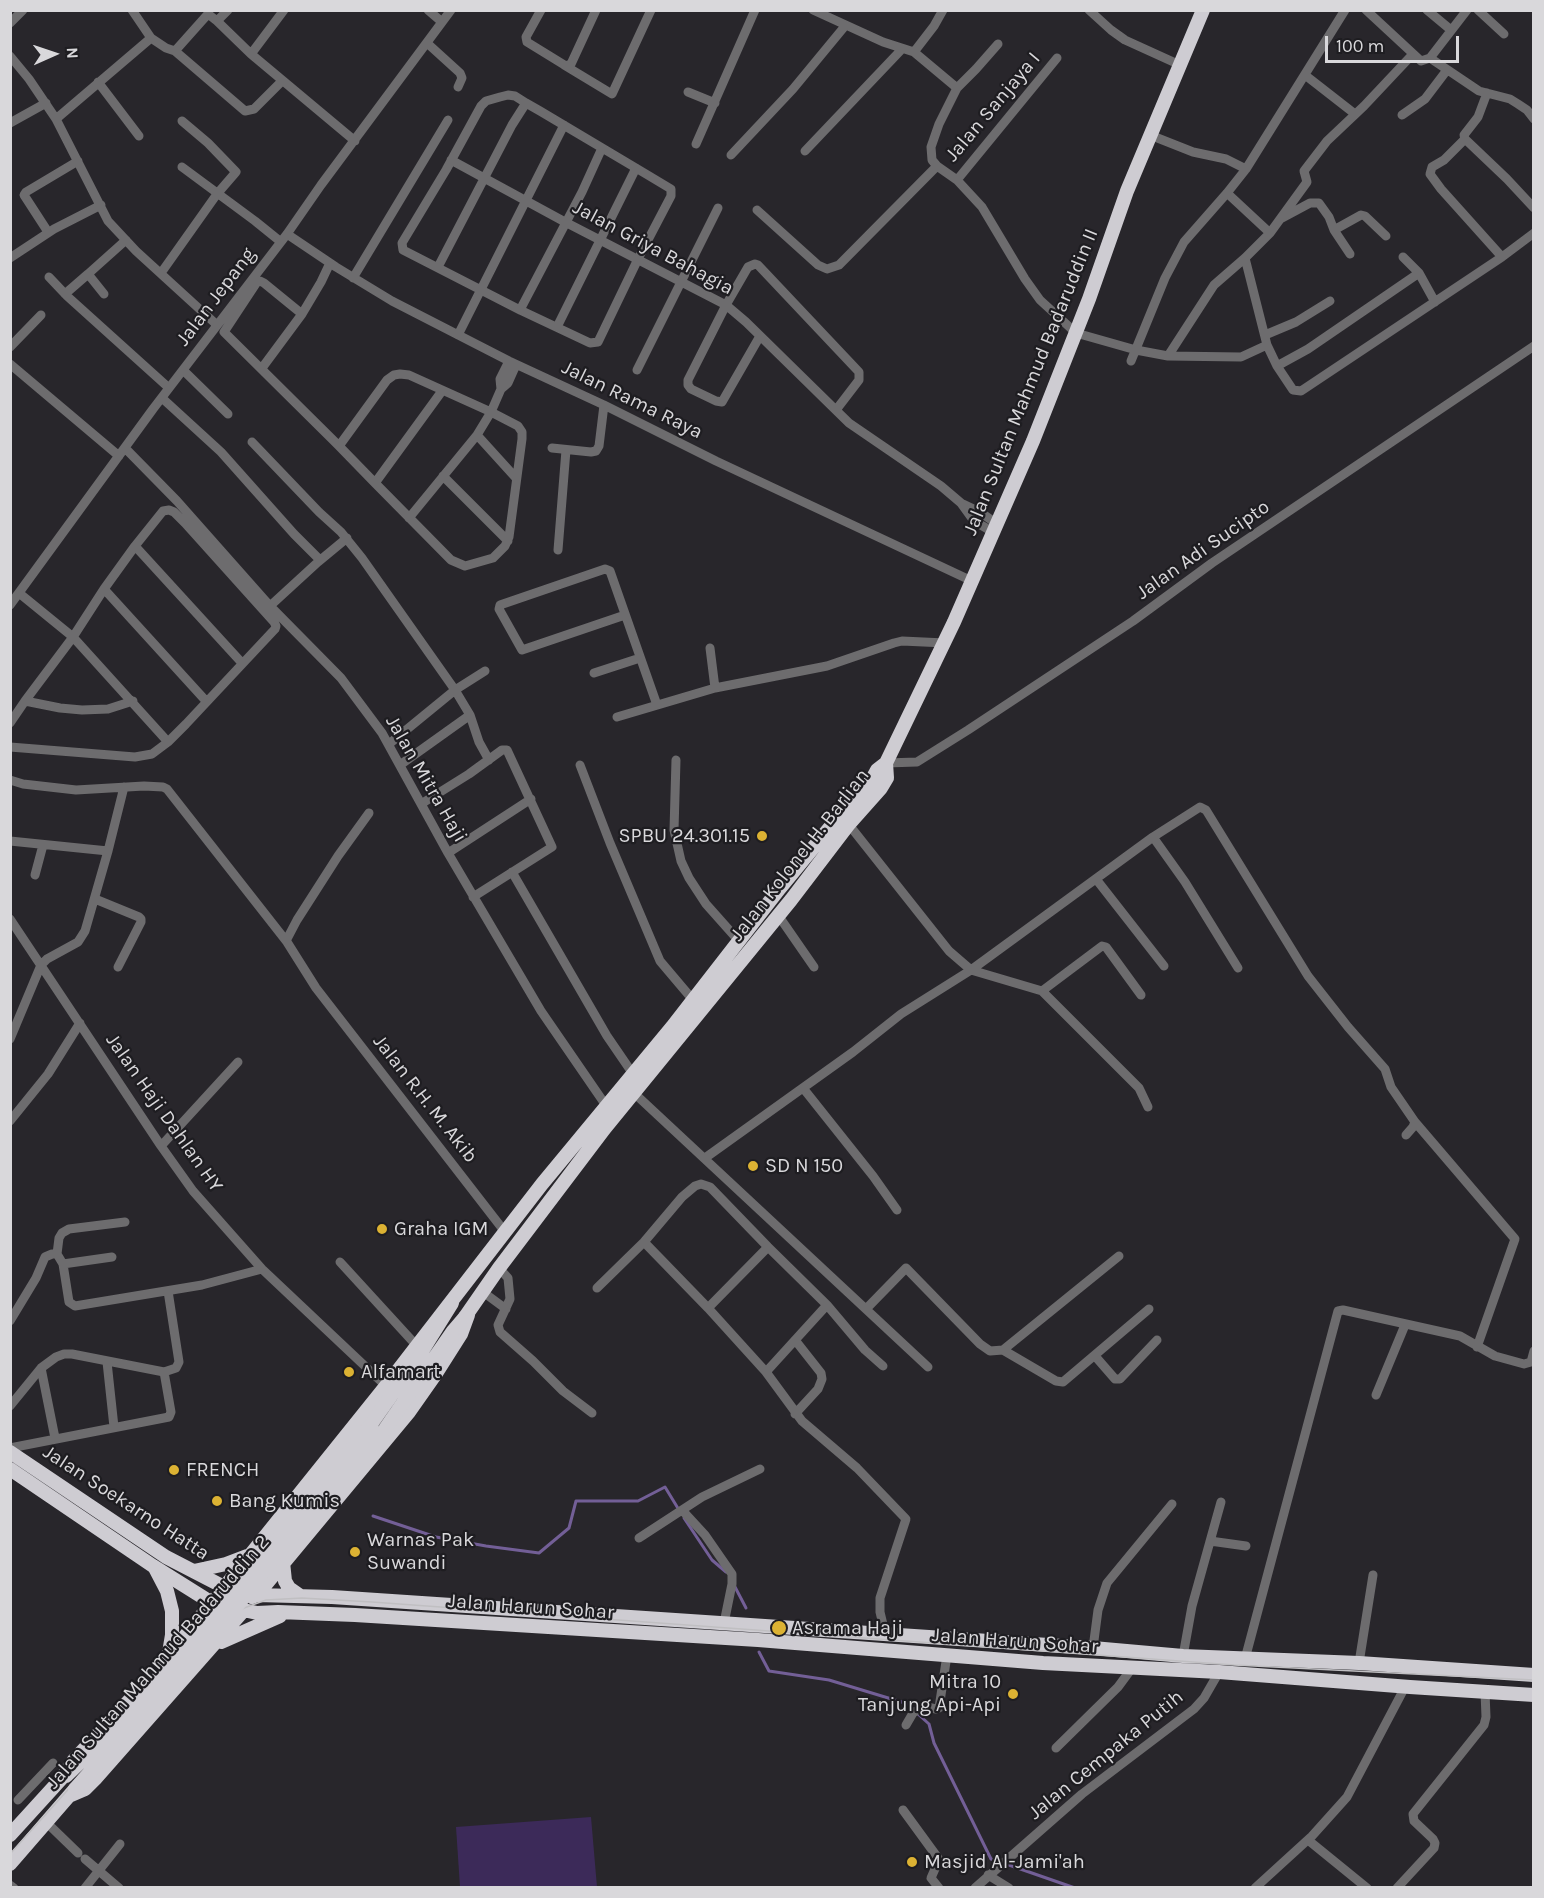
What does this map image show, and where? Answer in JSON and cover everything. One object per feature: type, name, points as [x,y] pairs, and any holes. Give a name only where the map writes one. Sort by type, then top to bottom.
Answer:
[{"type":"highway","name":"Jalan Sultan Mahmud Badaruddin II","points":[[886,763],[945,643],[995,528],[1076,333],[1126,191],[1203,10]]},
{"type":"highway","name":"Jalan Kolonel H. Barlian","points":[[453,1302],[542,1184],[693,1000],[738,940],[820,851],[845,819],[881,788],[887,778],[886,763]]},
{"type":"highway","name":"Jalan Kolonel H. Barlian","points":[[466,1316],[499,1268],[605,1128],[778,915],[820,851]]},
{"type":"highway","points":[[10,1835],[60,1781],[74,1760],[167,1658],[386,1386],[416,1345],[453,1302]]},
{"type":"highway","name":"Jalan Sultan Mahmud Badaruddin 2","points":[[60,1781],[108,1734],[257,1565],[369,1427],[453,1302]]},
{"type":"highway","points":[[73,1792],[85,1789],[95,1779],[216,1644],[241,1606],[257,1595],[409,1412],[461,1335],[466,1316]]},
{"type":"highway","name":"Jalan Sultan Mahmud Badaruddin 2","points":[[10,1864],[234,1610],[275,1557],[385,1429],[453,1331],[466,1316]]},
{"type":"highway","name":"Jalan Soekarno Hatta","points":[[10,1450],[166,1557],[224,1587],[257,1595]]},
{"type":"highway","name":"Jalan Soekarno Hatta","points":[[10,1469],[212,1603],[241,1606]]},
{"type":"highway","points":[[267,1534],[272,1544],[288,1556]]},
{"type":"highway","points":[[194,1571],[226,1564],[249,1555]]},
{"type":"highway","points":[[288,1556],[285,1581],[289,1588],[299,1595]]},
{"type":"highway","points":[[153,1566],[167,1591],[172,1611],[172,1635],[167,1658]]},
{"type":"highway","points":[[224,1587],[235,1595],[241,1606]]},
{"type":"highway","name":"Jalan Harun Sohar","points":[[257,1595],[299,1595],[885,1633],[1183,1656],[1359,1663],[1533,1675]]},
{"type":"highway","name":"Jalan Harun Sohar","points":[[241,1606],[257,1614],[288,1612],[355,1615],[1533,1695]]},
{"type":"highway","points":[[216,1644],[288,1612]]},
{"type":"highway","points":[[664,1635],[665,1619]]},
{"type":"highway","points":[[194,1624],[212,1629],[216,1634],[216,1644]]},
{"type":"street","points":[[10,23],[23,10]]},
{"type":"street","points":[[132,10],[151,38],[175,51],[245,111],[254,109],[282,81]]},
{"type":"street","points":[[217,21],[228,10]]},
{"type":"street","points":[[251,54],[284,10]]},
{"type":"street","points":[[428,10],[442,22]]},
{"type":"street","name":"Jalan Jepang","points":[[10,605],[451,10]]},
{"type":"street","points":[[541,10],[526,37],[527,42],[612,94],[651,10]]},
{"type":"street","points":[[564,65],[571,64],[596,10]]},
{"type":"street","points":[[696,144],[755,10]]},
{"type":"street","points":[[813,10],[845,26],[914,52],[957,88]]},
{"type":"street","points":[[914,52],[944,10]]},
{"type":"street","points":[[1089,10],[1125,40],[1180,65]]},
{"type":"street","points":[[1131,361],[1165,278],[1184,243],[1246,169],[1345,10]]},
{"type":"street","points":[[1366,10],[1421,61],[1430,58],[1467,10]]},
{"type":"street","points":[[1427,10],[1451,30]]},
{"type":"street","points":[[1478,10],[1504,34]]},
{"type":"street","points":[[175,51],[207,12],[251,54],[355,141]]},
{"type":"street","points":[[731,155],[793,89],[845,26]]},
{"type":"street","points":[[56,119],[151,38]]},
{"type":"street","points":[[427,43],[460,73],[462,78],[458,87]]},
{"type":"street","points":[[998,44],[957,88],[939,124],[931,147],[932,160],[957,180],[982,207],[1040,300],[1076,333],[1136,350],[1168,356],[1241,357],[1267,345]]},
{"type":"street","points":[[805,151],[902,49]]},
{"type":"street","points":[[1168,356],[1214,285],[1245,258],[1282,218],[1307,182],[1306,168],[1327,141],[1412,55]]},
{"type":"street","points":[[10,56],[56,119],[108,221],[217,324]]},
{"type":"street","name":"Jalan Sanjaya I","points":[[957,180],[1057,58]]},
{"type":"street","points":[[1430,58],[1479,91],[1510,99],[1527,111],[1533,119]]},
{"type":"street","points":[[1402,115],[1425,99],[1447,70]]},
{"type":"street","points":[[1305,75],[1355,114]]},
{"type":"street","points":[[98,82],[139,136]]},
{"type":"street","points":[[688,92],[715,103]]},
{"type":"street","points":[[1487,93],[1478,117],[1464,135],[1465,139],[1444,160],[1432,167],[1430,174],[1502,257]]},
{"type":"street","points":[[508,95],[515,96],[564,125],[671,189],[672,193],[598,342],[590,343],[520,310],[403,250],[402,243],[486,101],[508,95]]},
{"type":"street","points":[[10,123],[46,103]]},
{"type":"street","points":[[438,267],[486,179],[512,125],[526,103]]},
{"type":"street","points":[[353,278],[448,120]]},
{"type":"street","points":[[161,273],[217,194],[236,172],[208,143],[182,121]]},
{"type":"street","points":[[458,335],[564,125]]},
{"type":"street","points":[[1150,135],[1193,152],[1226,159],[1246,169]]},
{"type":"street","points":[[1465,139],[1507,178],[1533,208]]},
{"type":"street","points":[[520,310],[582,192],[602,148]]},
{"type":"street","name":"Jalan Griya Bahagia","points":[[451,160],[726,305],[849,423],[941,486],[961,503],[974,521],[995,528]]},
{"type":"street","points":[[48,232],[24,195],[78,161]]},
{"type":"street","name":"Jalan Rama Raya","points":[[182,166],[255,220],[392,301],[513,363],[972,581]]},
{"type":"street","points":[[757,210],[823,268],[827,269],[839,265],[937,166]]},
{"type":"street","points":[[557,327],[636,168]]},
{"type":"street","points":[[1227,193],[1270,233]]},
{"type":"street","points":[[1282,218],[1310,204],[1319,203],[1350,254]]},
{"type":"street","points":[[10,258],[48,232],[101,205]]},
{"type":"street","points":[[637,370],[718,208]]},
{"type":"street","points":[[1334,230],[1361,215],[1365,216],[1386,236]]},
{"type":"street","points":[[1245,258],[1267,345],[1277,366],[1293,390],[1301,391],[1502,257],[1533,233]]},
{"type":"street","points":[[65,294],[126,240]]},
{"type":"street","points":[[1403,257],[1419,273],[1435,302]]},
{"type":"street","points":[[760,336],[725,400],[716,401],[691,389],[688,385],[688,380],[726,305],[748,267],[752,264],[758,265],[859,372],[859,380],[836,410]]},
{"type":"street","points":[[262,368],[302,314],[333,265]]},
{"type":"street","points":[[1277,366],[1308,349],[1419,273]]},
{"type":"street","points":[[88,274],[104,294]]},
{"type":"street","points":[[49,277],[169,388]]},
{"type":"street","points":[[302,314],[264,283],[257,282],[224,332],[451,560],[465,566],[493,558],[503,550],[508,541],[522,432],[518,426],[409,375],[394,375],[387,380],[339,446]]},
{"type":"street","points":[[1265,335],[1296,322],[1330,301]]},
{"type":"street","points":[[10,347],[41,315]]},
{"type":"street","name":"Jalan Adi Sucipto","points":[[886,763],[917,762],[968,730],[1133,621],[1212,563],[1533,346]]},
{"type":"street","points":[[409,518],[477,435],[501,389],[508,382],[513,363]]},
{"type":"street","name":"Jalan Mitra Haji","points":[[10,364],[122,452],[171,495],[270,606],[341,678],[389,744],[473,897],[541,1011],[607,1107]]},
{"type":"street","points":[[183,370],[228,414]]},
{"type":"street","points":[[375,483],[442,391]]},
{"type":"street","points":[[162,398],[221,452],[320,560]]},
{"type":"street","points":[[552,448],[596,451],[599,446],[604,405]]},
{"type":"street","points":[[477,435],[516,478]]},
{"type":"street","points":[[252,442],[347,538],[362,558],[455,690],[470,715],[479,742],[489,760]]},
{"type":"street","points":[[558,550],[567,450]]},
{"type":"street","points":[[443,476],[508,541]]},
{"type":"street","points":[[10,723],[73,637],[135,546],[163,511],[174,512],[185,523],[276,626],[168,742],[152,754],[135,757],[10,747]]},
{"type":"street","points":[[270,606],[347,538]]},
{"type":"street","points":[[135,546],[242,663]]},
{"type":"street","points":[[625,615],[522,650],[499,609],[500,605],[604,569],[610,571],[657,705]]},
{"type":"street","points":[[104,589],[206,701]]},
{"type":"street","points":[[19,593],[73,637],[168,742]]},
{"type":"street","points":[[616,717],[715,688],[827,666],[894,642],[945,643]]},
{"type":"street","points":[[710,648],[715,688]]},
{"type":"street","points":[[594,673],[640,658]]},
{"type":"street","points":[[389,744],[455,690],[485,671]]},
{"type":"street","points":[[25,701],[82,710],[108,709],[133,701]]},
{"type":"street","points":[[400,765],[470,715]]},
{"type":"street","points":[[421,804],[502,750],[507,750],[552,847],[473,897]]},
{"type":"street","points":[[676,760],[674,830],[681,861],[706,904],[738,940]]},
{"type":"street","points":[[580,765],[660,961],[693,1000]]},
{"type":"street","name":"Jalan R.H. M. Akib","points":[[10,780],[23,784],[76,790],[124,787],[163,787],[167,789],[287,942],[316,988],[505,1232]]},
{"type":"street","points":[[10,1039],[41,965],[47,959],[78,942],[86,932],[124,787]]},
{"type":"street","points":[[448,853],[531,800]]},
{"type":"street","points":[[705,1158],[902,1014],[971,970],[1153,837],[1198,808],[1206,810],[1308,976],[1348,1028],[1385,1069],[1391,1087],[1415,1122],[1515,1239],[1477,1347]]},
{"type":"street","points":[[287,942],[297,920],[331,866],[369,813]]},
{"type":"street","points":[[845,819],[949,951],[971,970],[1042,991],[1139,1088],[1148,1107]]},
{"type":"street","points":[[1153,837],[1185,882],[1238,968]]},
{"type":"street","points":[[10,841],[108,851]]},
{"type":"street","points":[[35,875],[43,845]]},
{"type":"street","points":[[512,872],[607,1036],[633,1074]]},
{"type":"street","points":[[1096,879],[1164,966]]},
{"type":"street","points":[[95,899],[139,916],[141,919],[118,967]]},
{"type":"street","points":[[778,915],[814,967]]},
{"type":"street","name":"Jalan Haji Dahlan HY","points":[[10,920],[193,1191],[262,1269],[386,1386]]},
{"type":"street","points":[[1042,991],[1102,946],[1106,947],[1141,995]]},
{"type":"street","points":[[10,1121],[48,1074],[80,1023]]},
{"type":"street","points":[[161,1146],[238,1062]]},
{"type":"street","points":[[803,1088],[897,1210]]},
{"type":"street","points":[[634,1093],[928,1367]]},
{"type":"street","points":[[1406,1135],[1415,1122]]},
{"type":"street","points":[[597,1288],[644,1242],[682,1197],[701,1184],[710,1187],[827,1305],[865,1350],[883,1366]]},
{"type":"street","points":[[125,1222],[69,1229],[59,1238],[57,1254],[63,1264],[69,1302],[75,1306],[168,1291],[228,1279],[262,1269]]},
{"type":"street","points":[[644,1242],[766,1372],[795,1414],[857,1468],[906,1519],[880,1598],[880,1612],[885,1633]]},
{"type":"street","points":[[708,1308],[768,1247]]},
{"type":"street","points":[[10,1321],[36,1278],[45,1257],[57,1254]]},
{"type":"street","points":[[867,1308],[906,1268],[980,1344],[990,1351],[1003,1350],[1119,1256]]},
{"type":"street","points":[[63,1264],[111,1257]]},
{"type":"street","points":[[340,1262],[416,1345]]},
{"type":"street","points":[[499,1268],[508,1278],[510,1299],[498,1324],[500,1332],[563,1391],[592,1413]]},
{"type":"street","points":[[10,1406],[41,1368],[64,1354],[164,1372],[176,1368],[179,1362],[168,1291]]},
{"type":"street","points":[[483,1292],[506,1309]]},
{"type":"street","points":[[766,1372],[827,1305]]},
{"type":"street","points":[[1003,1350],[1061,1383],[1065,1382],[1149,1309]]},
{"type":"street","points":[[1245,1659],[1337,1314],[1342,1310],[1460,1336],[1495,1356],[1524,1364],[1530,1362],[1533,1351]]},
{"type":"street","points":[[1376,1395],[1405,1325]]},
{"type":"street","points":[[795,1340],[821,1373],[822,1379],[818,1389],[795,1414]]},
{"type":"street","points":[[1095,1356],[1115,1379],[1120,1379],[1157,1340]]},
{"type":"street","points":[[107,1362],[114,1427]]},
{"type":"street","points":[[41,1368],[55,1438]]},
{"type":"street","points":[[10,1450],[55,1438],[170,1417],[164,1372]]},
{"type":"street","points":[[639,1538],[702,1497],[760,1468]]},
{"type":"street","points":[[1183,1656],[1192,1606],[1221,1502]]},
{"type":"street","points":[[1093,1648],[1098,1610],[1107,1583],[1172,1504]]},
{"type":"street","points":[[680,1511],[705,1535],[732,1579],[724,1623]]},
{"type":"street","points":[[1210,1541],[1246,1546]]},
{"type":"street","points":[[1359,1663],[1372,1575]]},
{"type":"street","points":[[906,1725],[916,1711],[927,1707],[939,1708],[947,1655]]},
{"type":"street","points":[[1056,1748],[1110,1695],[1132,1668]]},
{"type":"street","name":"Jalan Cempaka Putih","points":[[991,1873],[1082,1794],[1194,1709],[1204,1698],[1220,1672]]},
{"type":"street","points":[[1256,1887],[1308,1840],[1347,1797],[1405,1687]]},
{"type":"street","points":[[1397,1887],[1434,1848],[1433,1839],[1416,1824],[1413,1814],[1484,1725],[1485,1692]]},
{"type":"street","points":[[18,1800],[53,1762]]},
{"type":"street","points":[[41,1776],[60,1781]]},
{"type":"street","points":[[903,1810],[938,1858],[931,1878],[939,1887]]},
{"type":"street","points":[[45,1822],[119,1887]]},
{"type":"street","points":[[1308,1840],[1367,1887]]},
{"type":"street","points":[[86,1887],[120,1844]]},
{"type":"street","points":[[975,1887],[991,1873],[1009,1887]]},
{"type":"shaded area","points":[[591,1817],[597,1887],[460,1887],[456,1827]]},
{"type":"waterway","points":[[373,1516],[436,1537],[539,1553],[569,1528],[576,1501],[638,1501],[665,1487],[679,1510]]},
{"type":"waterway","points":[[684,1518],[712,1560],[726,1572]]},
{"type":"waterway","points":[[734,1585],[746,1608]]},
{"type":"waterway","points":[[759,1652],[769,1671],[829,1680],[908,1704],[913,1709]]},
{"type":"waterway","points":[[918,1714],[929,1724],[934,1743],[991,1859],[1000,1862]]},
{"type":"waterway","points":[[1006,1864],[1075,1888]]},
{"type":"tram line","points":[[10,1854],[220,1621],[244,1608],[266,1600],[302,1598],[372,1602],[1234,1665],[1534,1680]]},
{"type":"place","name":"SPBU 24.301.15","points":[[762,836]]},
{"type":"place","name":"SD N 150","points":[[753,1166]]},
{"type":"place","name":"Graha IGM","points":[[382,1229]]},
{"type":"place","name":"Alfamart","points":[[349,1372]]},
{"type":"place","name":"FRENCH","points":[[174,1470]]},
{"type":"place","name":"Bang Kumis","points":[[217,1501]]},
{"type":"place","name":"Warnas Pak Suwandi","points":[[355,1552]]},
{"type":"place","name":"Asrama Haji","points":[[779,1628]]},
{"type":"place","name":"Mitra 10 Tanjung Api-Api","points":[[1013,1694]]},
{"type":"place","name":"Masjid Al-Jami'ah","points":[[912,1862]]}]
